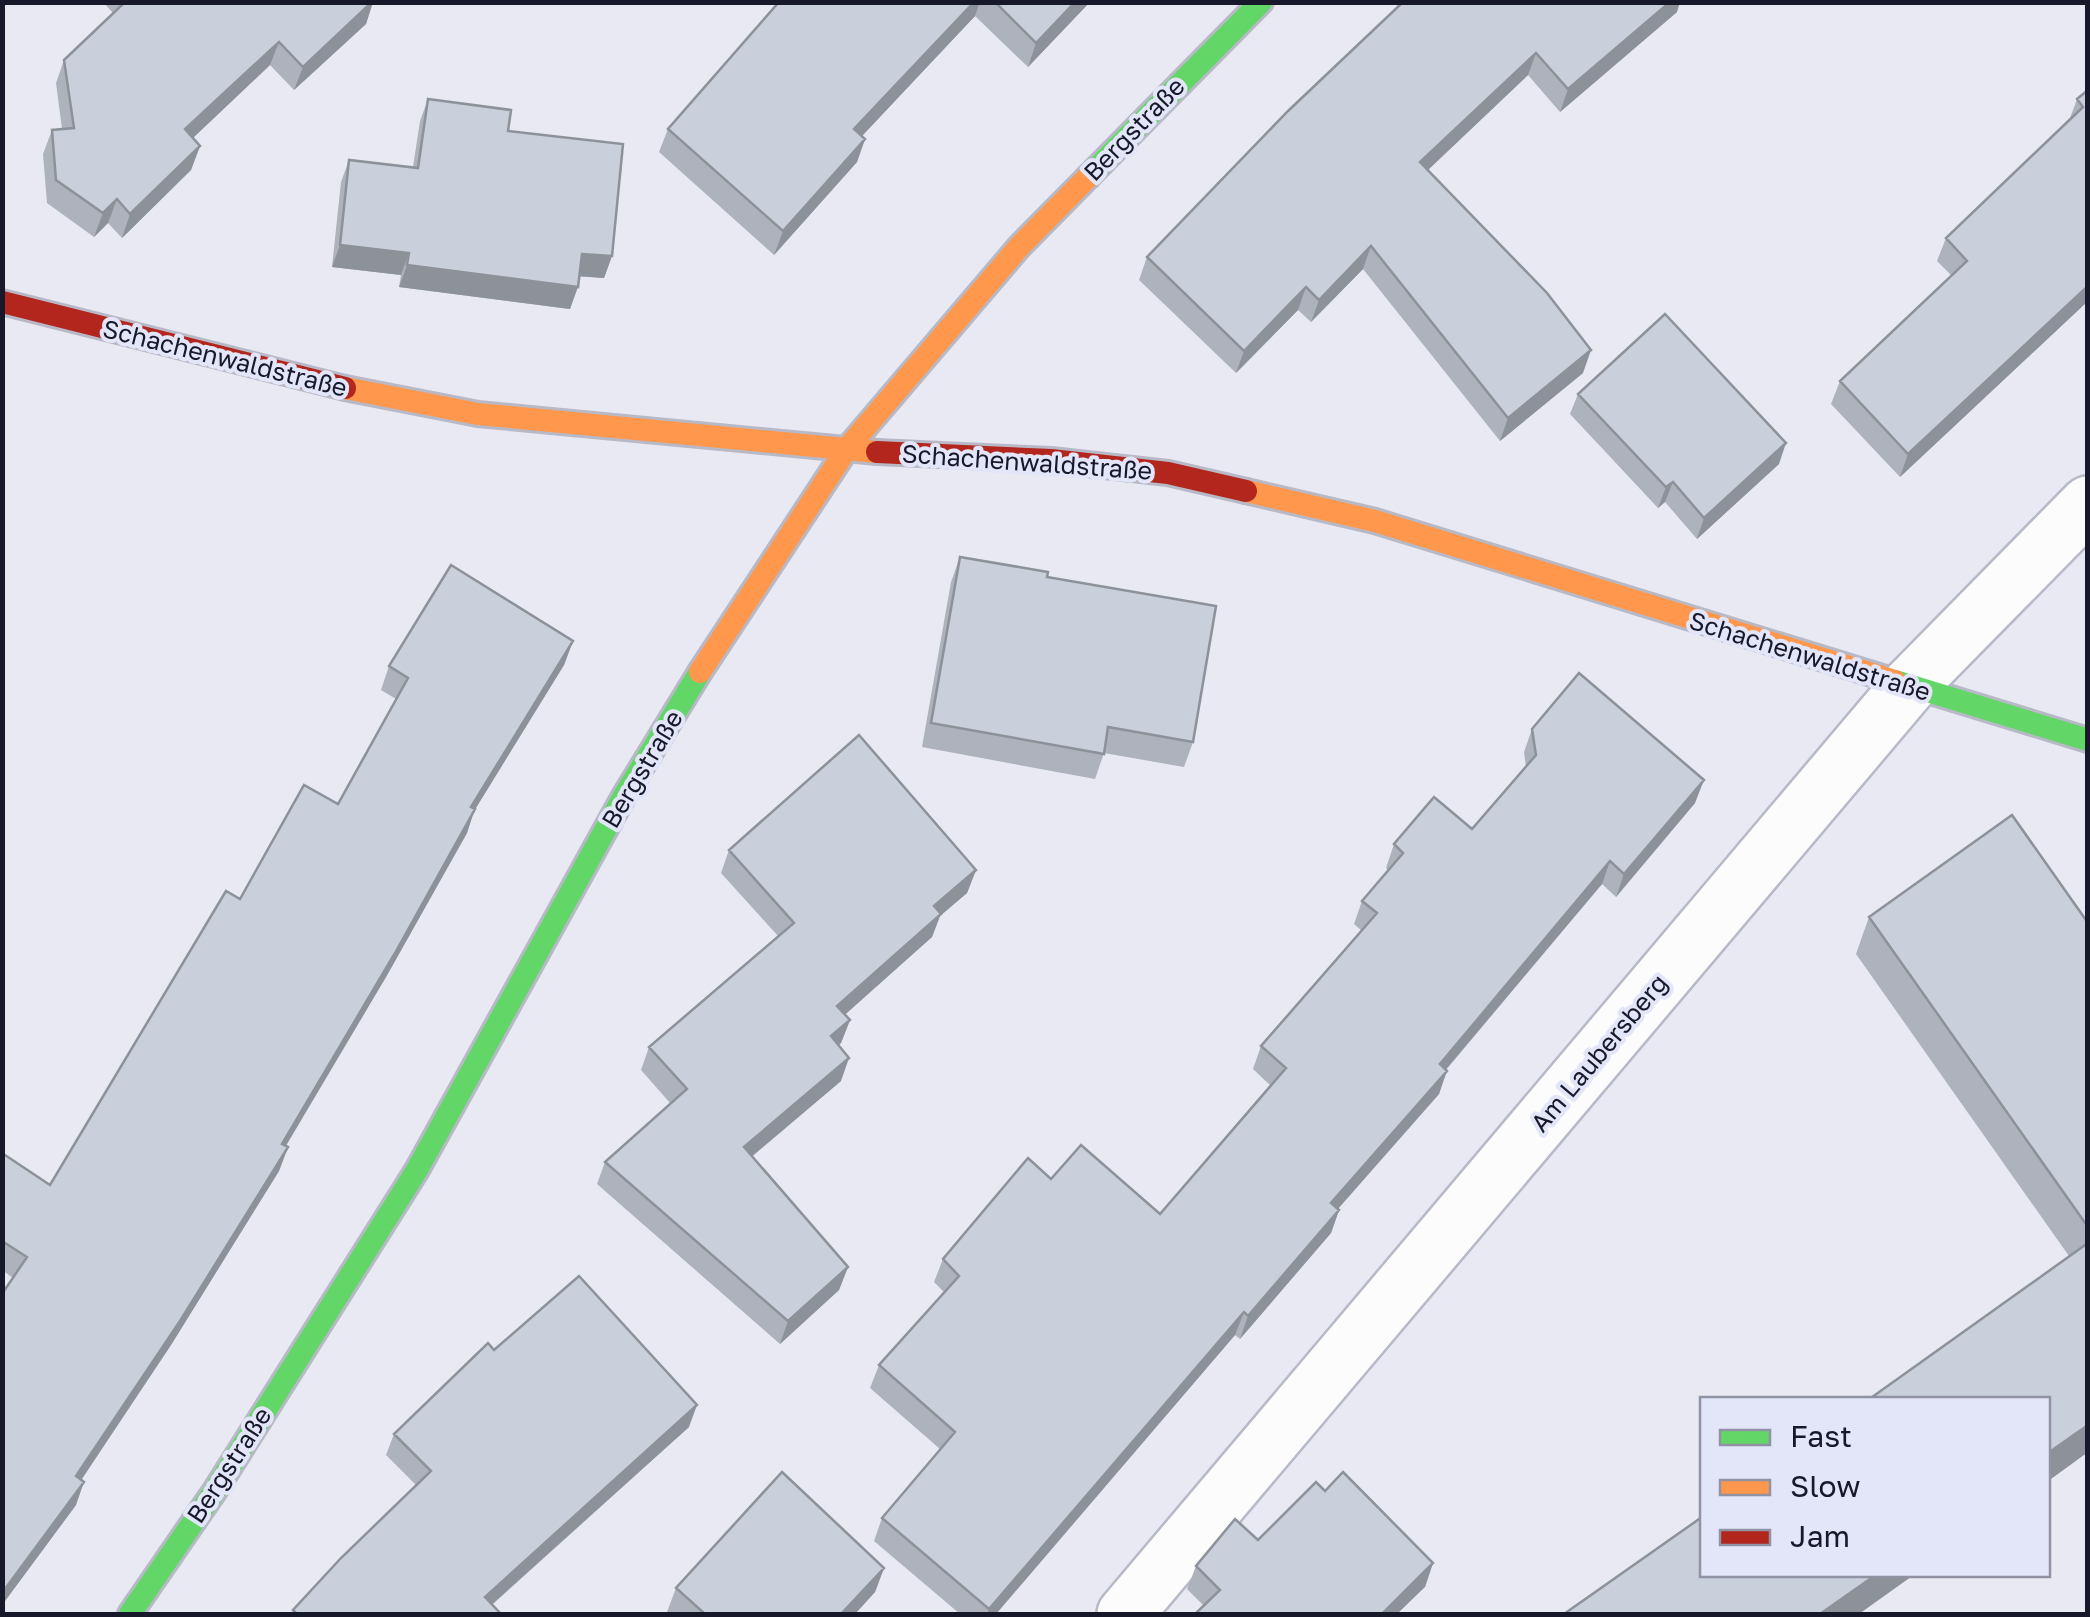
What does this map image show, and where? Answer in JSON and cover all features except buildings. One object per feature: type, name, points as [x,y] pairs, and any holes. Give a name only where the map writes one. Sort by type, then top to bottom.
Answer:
[{"type":"street","name":"Bergstraße","points":[[130,1614],[214,1492],[417,1170],[624,796],[735,615],[846,450],[1019,247],[1261,2]]},
{"type":"street","name":"Schachenwaldstraße","points":[[2,302],[322,384],[478,414],[846,450],[973,454],[1112,465],[1168,474],[1375,521],[2088,740]]},
{"type":"street","name":"Am Laubersberg","points":[[1125,1614],[1909,686],[2088,504]]},
{"type":"traffic: fast","points":[[1088,177],[1261,2]]},
{"type":"traffic: fast","points":[[130,1614],[214,1492],[417,1170],[624,796],[700,672]]},
{"type":"traffic: fast","points":[[1895,681],[2088,740]]},
{"type":"traffic: slow","points":[[700,672],[846,450],[1019,247],[1088,177]]},
{"type":"traffic: slow","points":[[345,388],[478,414],[877,452]]},
{"type":"traffic: slow","points":[[1246,491],[1375,521],[1895,681]]},
{"type":"traffic: jam","points":[[2,302],[345,388]]},
{"type":"traffic: jam","points":[[877,452],[1051,460],[1168,473],[1246,491]]}]
